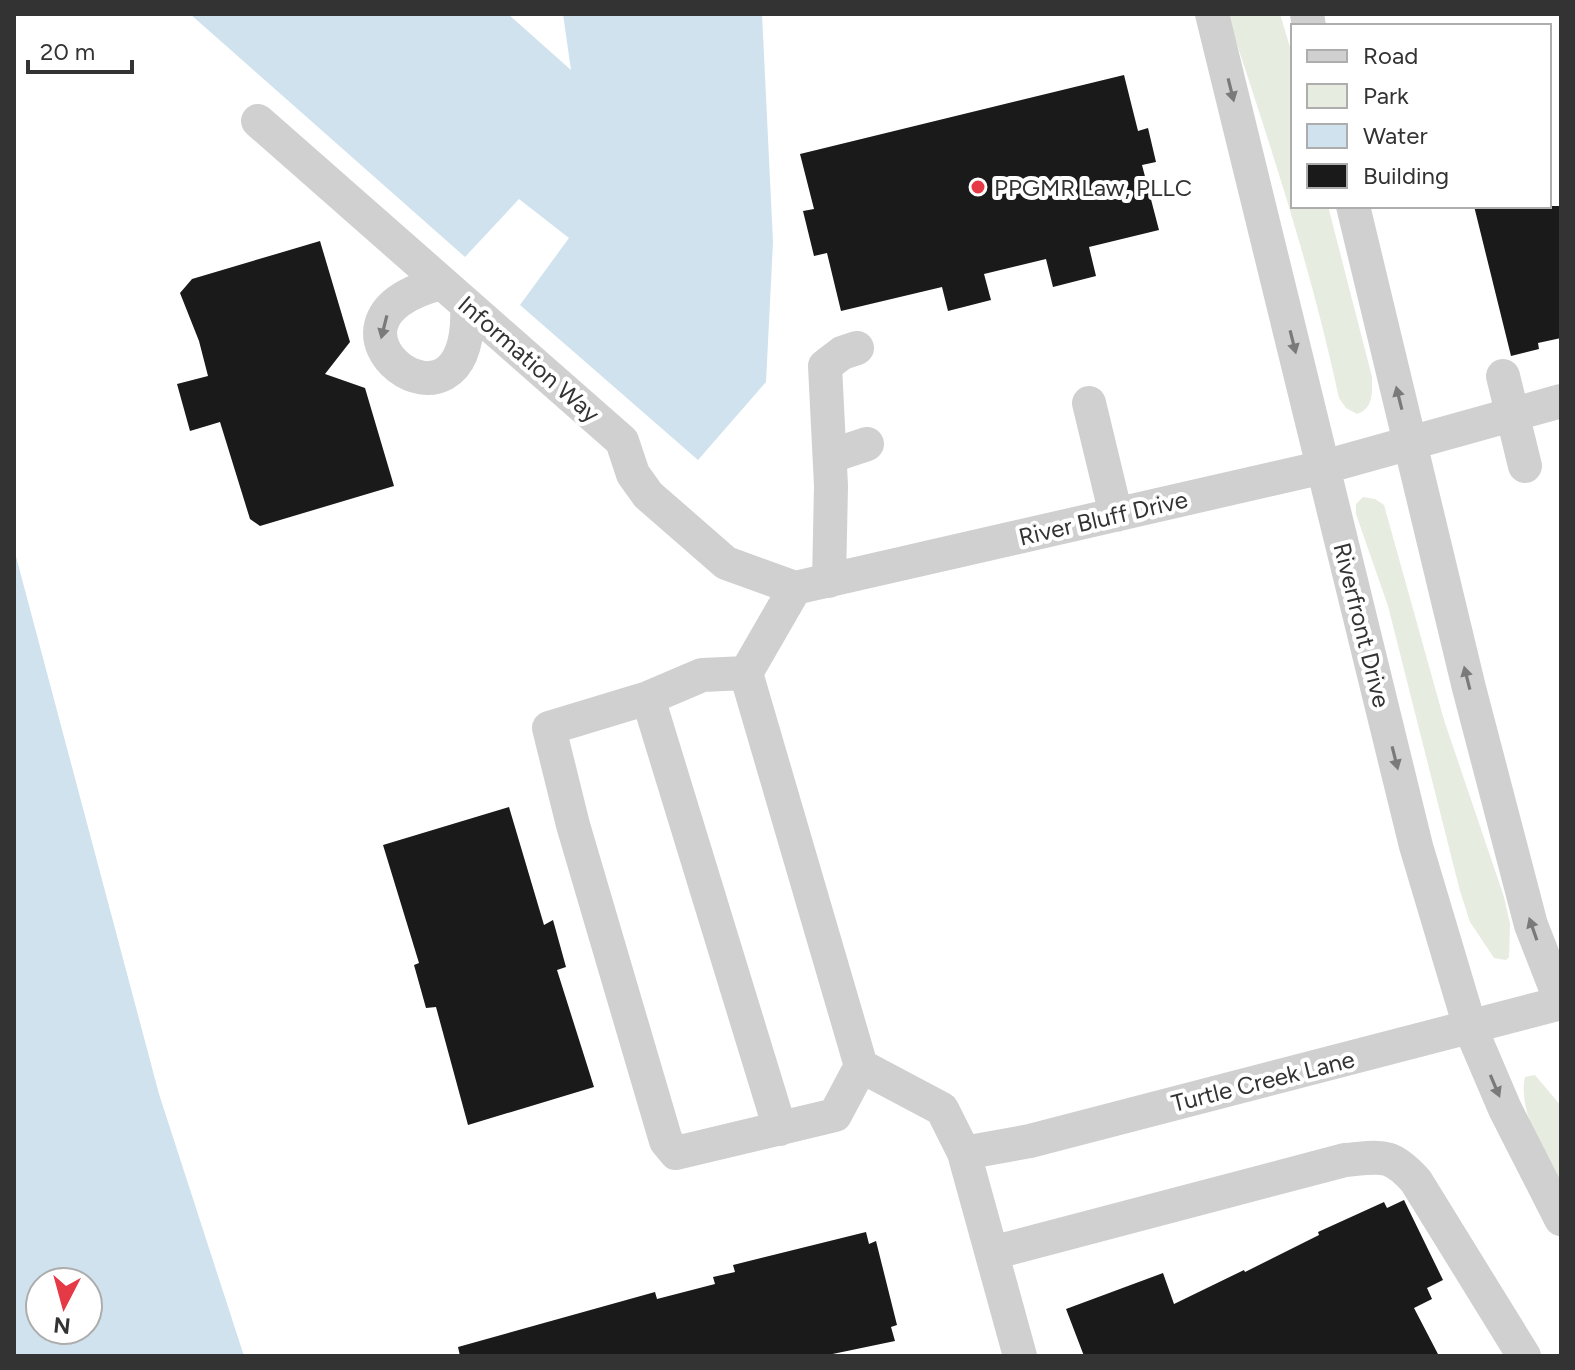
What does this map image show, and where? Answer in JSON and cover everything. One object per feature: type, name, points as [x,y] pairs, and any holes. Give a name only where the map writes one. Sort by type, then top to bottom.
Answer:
[{"type":"street","name":"Riverfront Drive","points":[[1212,14],[1416,846],[1470,1027],[1505,1109],[1561,1219]]},
{"type":"street","name":"Information Way","points":[[258,121],[622,441],[633,474],[648,495],[699,540],[726,563],[795,588]]},
{"type":"street","points":[[1353,208],[1469,688],[1531,925],[1561,1003]]},
{"type":"street","points":[[829,581],[831,456],[825,366],[842,353],[857,348]]},
{"type":"street","points":[[1503,376],[1525,466]]},
{"type":"street","name":"River Bluff Drive","points":[[795,588],[1324,467],[1561,401]]},
{"type":"street","points":[[1089,403],[1116,515]]},
{"type":"street","points":[[831,456],[867,444]]},
{"type":"street","points":[[746,673],[702,675],[648,698],[549,728],[573,825],[666,1141],[676,1153],[835,1115],[861,1066],[746,673],[795,588]]},
{"type":"street","points":[[648,698],[780,1129]]},
{"type":"street","name":"Turtle Creek Lane","points":[[964,1153],[1030,1141],[1561,1003]]},
{"type":"street","points":[[861,1066],[942,1109],[964,1153],[1020,1356]]},
{"type":"street","points":[[992,1253],[1345,1160],[1378,1157],[1399,1162],[1416,1181],[1524,1356]]},
{"type":"green space","points":[[1227,14],[1280,14],[1291,50],[1291,208],[1329,208],[1372,377],[1369,404],[1357,414],[1346,408],[1339,398],[1274,157]]},
{"type":"green space","points":[[1363,497],[1375,499],[1384,505],[1444,720],[1504,897],[1510,924],[1509,957],[1506,960],[1494,958],[1470,922],[1460,891],[1388,606],[1356,514],[1356,504]]},
{"type":"green space","points":[[1535,1075],[1561,1106],[1561,1189],[1535,1134],[1525,1104],[1525,1077]]},
{"type":"water","points":[[190,14],[508,14],[571,70],[563,14],[762,14],[773,242],[766,382],[698,460],[520,305],[569,238],[519,199],[465,257]]},
{"type":"water","points":[[14,549],[159,1094],[244,1356],[14,1356]]},
{"type":"building","name":"PPGMR Law, PLLC","points":[[1124,75],[1138,131],[1148,128],[1156,162],[1142,165],[1159,230],[1089,247],[1096,276],[1053,287],[1046,259],[984,274],[991,300],[948,311],[942,287],[841,311],[827,253],[814,256],[803,211],[814,209],[800,154]]},
{"type":"building","points":[[1561,206],[1561,338],[1538,343],[1539,349],[1511,356],[1474,208]]},
{"type":"building","points":[[320,241],[350,342],[325,374],[365,388],[394,486],[260,526],[250,519],[220,422],[190,431],[177,384],[208,376],[199,341],[180,293],[192,279]]},
{"type":"building","points":[[509,807],[544,925],[553,920],[566,967],[557,970],[594,1087],[468,1125],[436,1007],[426,1008],[414,965],[419,963],[383,845]]},
{"type":"building","points":[[1404,1200],[1443,1280],[1427,1288],[1432,1299],[1414,1308],[1439,1356],[1084,1356],[1066,1309],[1163,1273],[1174,1304],[1384,1202],[1387,1208]]},
{"type":"building","points":[[866,1232],[869,1244],[876,1241],[897,1325],[891,1327],[895,1341],[823,1356],[460,1356],[458,1347],[655,1292],[657,1299],[715,1284],[713,1277],[735,1272],[733,1265]]},
{"type":"place","name":"PPGMR Law, PLLC","points":[[978,187]]}]
